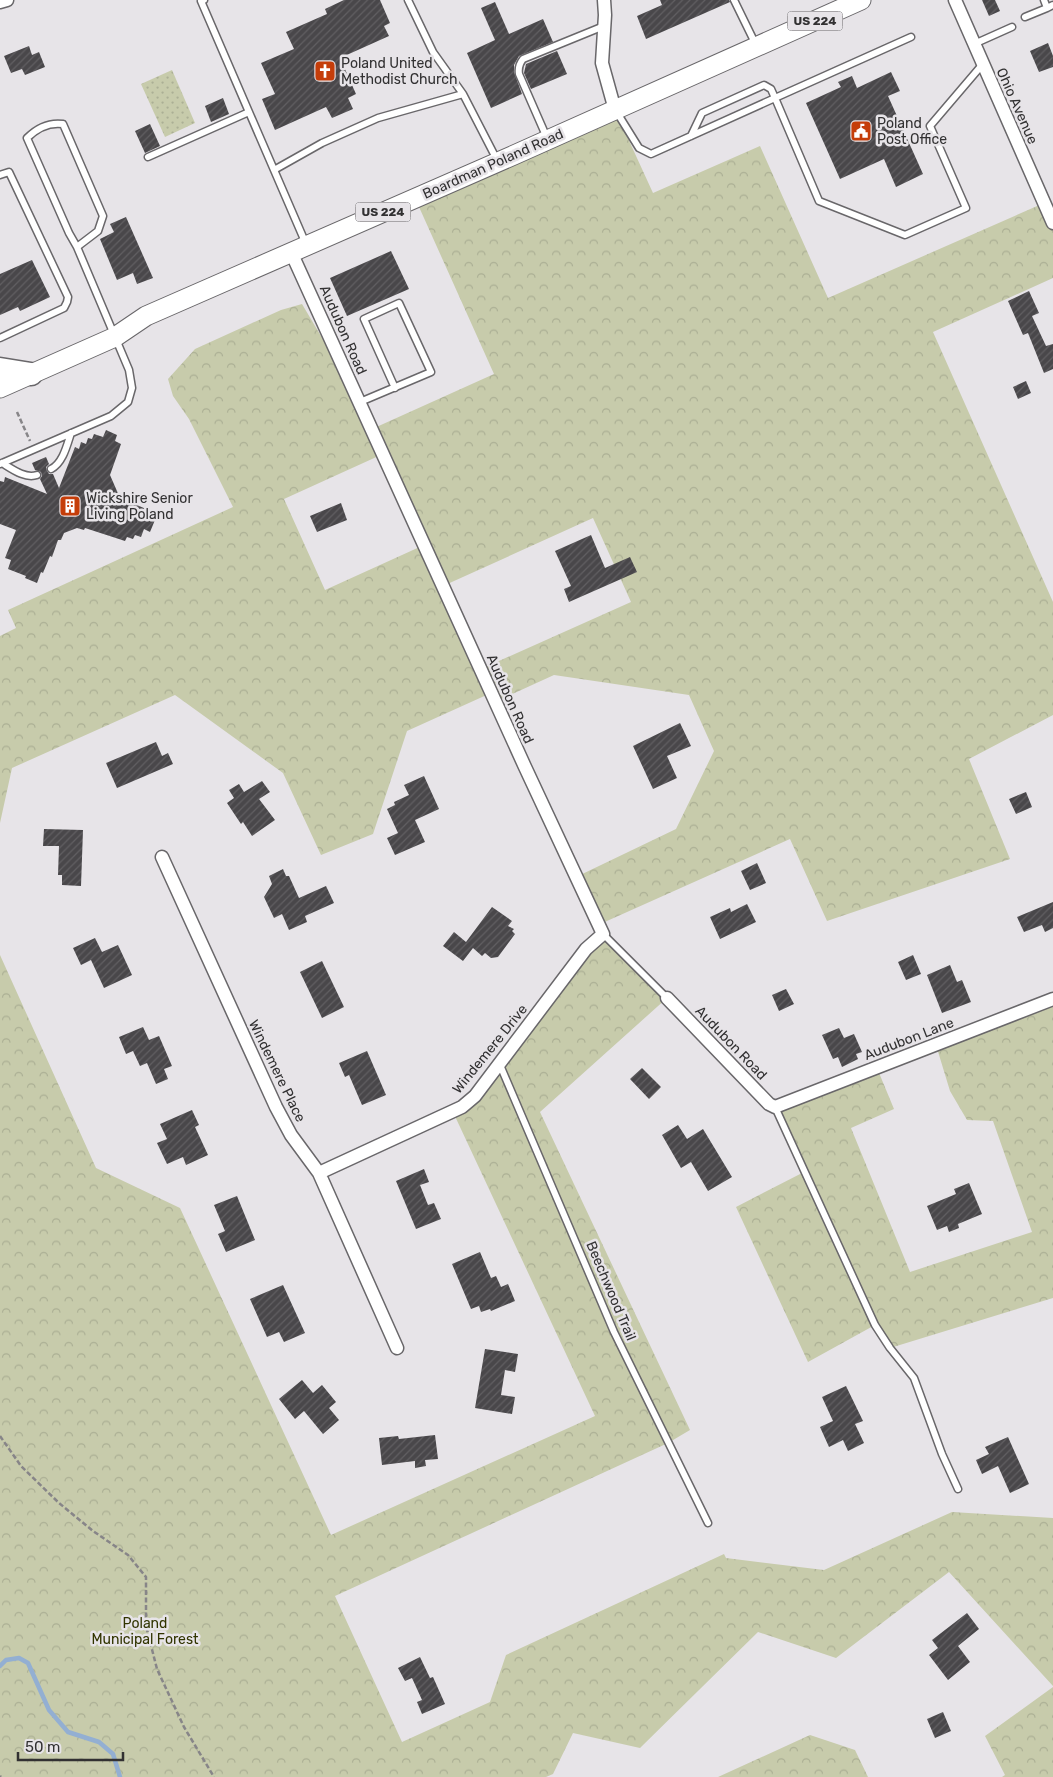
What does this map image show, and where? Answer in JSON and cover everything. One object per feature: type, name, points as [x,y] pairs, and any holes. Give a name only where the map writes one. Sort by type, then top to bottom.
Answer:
[{"type":"highway","points":[[0,369],[31,374]]},
{"type":"main road","name":"US 224","points":[[763,44],[861,0]]},
{"type":"main road","name":"Boardman Poland Road","points":[[0,388],[115,337],[146,316],[763,44]]},
{"type":"street","points":[[0,2],[7,0]]},
{"type":"street","points":[[604,0],[602,63],[615,110]]},
{"type":"street","name":"Ohio Avenue","points":[[955,0],[1053,223]]},
{"type":"street","name":"Audubon Road","points":[[299,248],[360,402],[602,934]]},
{"type":"street","name":"Windemere Place","points":[[162,857],[276,1107],[318,1173],[398,1348]]},
{"type":"street","name":"Windemere Drive","points":[[318,1173],[462,1108],[475,1096],[500,1065],[586,949],[602,934]]},
{"type":"street","name":"Audubon Road","points":[[667,998],[768,1104],[775,1107]]},
{"type":"street","name":"Audubon Lane","points":[[775,1107],[1053,999]]},
{"type":"lane","points":[[204,0],[201,1],[274,170],[299,248]]},
{"type":"lane","points":[[408,0],[433,52],[463,94],[498,162]]},
{"type":"lane","points":[[734,0],[763,44]]},
{"type":"lane","points":[[1025,17],[1050,6],[1044,0]]},
{"type":"lane","points":[[548,140],[518,69],[520,63],[523,59],[604,26]]},
{"type":"lane","points":[[974,44],[1012,27]]},
{"type":"lane","points":[[615,110],[639,148],[651,154],[911,37]]},
{"type":"lane","points":[[691,136],[702,113],[764,85],[771,89],[819,201],[905,235],[966,208],[930,126],[982,65]]},
{"type":"lane","points":[[274,170],[322,143],[378,118],[463,94]]},
{"type":"lane","points":[[148,157],[249,112]]},
{"type":"lane","points":[[1,463],[111,416],[128,402],[132,388],[129,370],[77,247],[68,233],[26,138],[35,131],[53,123],[63,124],[103,216],[98,231],[77,247]]},
{"type":"lane","points":[[0,175],[9,172],[68,297],[68,302],[64,308],[0,338]]},
{"type":"lane","points":[[360,402],[395,388],[431,372],[399,303],[364,319],[395,388]]},
{"type":"lane","points":[[51,469],[56,466],[65,451],[71,433]]},
{"type":"lane","points":[[1,463],[22,474],[38,475]]},
{"type":"lane","name":"Audubon Road","points":[[602,934],[667,998]]},
{"type":"lane","name":"Beechwood Trail","points":[[500,1065],[614,1332],[708,1523]]},
{"type":"lane","points":[[775,1107],[876,1325],[890,1348],[914,1378],[942,1454],[958,1489]]},
{"type":"path","points":[[17,412],[29,439]]},
{"type":"path","points":[[0,1436],[21,1466],[59,1503],[93,1531],[128,1555],[146,1577],[146,1626],[157,1669],[184,1727],[214,1777]]},
{"type":"green space","points":[[172,70],[195,123],[165,137],[141,84]]},
{"type":"green space","points":[[615,110],[653,193],[760,146],[828,298],[1044,203],[1053,223],[1053,278],[933,332],[1053,602],[1053,715],[969,759],[1010,859],[827,921],[790,839],[598,925],[576,877],[676,829],[714,751],[689,695],[554,675],[495,702],[491,693],[407,731],[373,834],[321,855],[283,773],[175,695],[12,768],[0,823],[0,636],[16,628],[8,610],[233,507],[189,419],[173,396],[168,379],[195,349],[281,310],[302,304],[360,402],[372,429],[494,374],[415,198]],"holes":[[[383,454],[424,545],[325,590],[284,499]],[[593,518],[631,602],[481,669],[443,586]]]},
{"type":"green space","name":"Poland Municipal Forest","points":[[603,934],[667,998],[540,1112],[690,1430],[668,1443],[335,1596],[402,1742],[490,1702],[506,1655],[724,1554],[726,1558],[824,1570],[952,1512],[1053,1518],[1053,1686],[949,1572],[836,1658],[758,1632],[640,1748],[573,1733],[553,1774],[546,1777],[0,1777],[0,955],[96,1168],[180,1208],[331,1535],[595,1416],[453,1112],[462,1107]]},
{"type":"green space","points":[[1053,999],[1053,1298],[890,1348],[875,1325],[808,1362],[736,1207],[804,1172],[775,1107],[877,1068],[894,1109],[851,1128],[910,1272],[1032,1232],[993,1121],[967,1120],[950,1091],[936,1045]]},
{"type":"green space","points":[[1053,1687],[1053,1777],[1002,1777],[1005,1775],[985,1736]]},
{"type":"green space","points":[[810,1735],[855,1750],[868,1777],[718,1777]]},
{"type":"building","name":"Poland United Methodist Church","points":[[344,0],[380,0],[390,23],[384,26],[389,36],[340,58],[356,94],[348,98],[353,109],[332,118],[326,107],[275,130],[262,99],[275,94],[261,63],[294,49],[286,32],[327,14],[325,9]]},
{"type":"building","points":[[660,0],[729,0],[730,2],[646,39],[637,16],[662,5]]},
{"type":"building","points":[[982,0],[995,0],[1000,11],[989,16]]},
{"type":"building","points":[[495,2],[509,34],[543,19],[553,42],[519,56],[514,65],[514,72],[522,94],[491,108],[467,53],[495,40],[481,8]]},
{"type":"building","points":[[1048,43],[1053,56],[1053,67],[1039,72],[1030,51]]},
{"type":"building","points":[[29,46],[32,55],[39,52],[45,67],[25,75],[22,69],[11,73],[4,56]]},
{"type":"building","points":[[557,51],[567,74],[531,89],[524,73],[526,64]]},
{"type":"building","name":"Poland Post Office","points":[[891,72],[900,91],[888,96],[923,174],[896,187],[884,159],[840,179],[806,103],[841,87],[838,82],[852,76],[857,88]]},
{"type":"building","points":[[223,98],[229,114],[211,122],[205,106]]},
{"type":"building","points":[[150,124],[160,146],[145,153],[135,131]]},
{"type":"building","points":[[126,217],[153,278],[137,284],[133,273],[117,280],[100,239],[114,232],[110,224]]},
{"type":"building","points":[[391,251],[409,289],[347,316],[330,278]]},
{"type":"building","points":[[32,260],[50,297],[20,311],[18,307],[0,315],[0,274]]},
{"type":"building","points":[[1029,291],[1039,313],[1032,316],[1046,346],[1053,344],[1053,369],[1044,373],[1028,333],[1023,335],[1008,301]]},
{"type":"building","points":[[1026,381],[1031,393],[1018,399],[1013,387]]},
{"type":"building","name":"Wickshire Senior Living Poland","points":[[106,430],[117,435],[115,441],[121,444],[110,475],[120,498],[151,511],[148,517],[155,520],[150,532],[144,529],[141,537],[135,535],[133,539],[127,537],[125,541],[85,528],[84,530],[77,528],[64,533],[61,540],[58,540],[52,557],[50,556],[37,583],[25,578],[26,576],[8,569],[11,560],[5,558],[16,530],[0,524],[0,481],[4,482],[5,477],[47,494],[40,479],[42,476],[41,472],[35,470],[32,463],[46,457],[49,464],[46,467],[47,471],[49,474],[53,474],[59,488],[75,447],[79,449],[81,442],[86,444],[88,438],[92,439],[94,434],[103,437]]},
{"type":"building","points":[[341,503],[347,520],[317,532],[310,516]]},
{"type":"building","points":[[591,535],[605,568],[630,557],[637,572],[569,602],[564,589],[571,586],[555,551]]},
{"type":"building","points":[[680,723],[691,746],[667,756],[677,778],[653,789],[633,746]]},
{"type":"building","points":[[156,742],[162,756],[168,753],[173,764],[117,788],[106,763]]},
{"type":"building","points":[[424,776],[439,809],[415,820],[425,842],[395,855],[387,838],[398,833],[387,809],[395,805],[394,802],[409,795],[404,785]]},
{"type":"building","points":[[262,781],[270,792],[259,799],[275,820],[252,836],[243,822],[241,824],[227,803],[234,798],[229,790],[239,784],[244,792]]},
{"type":"building","points":[[1026,792],[1032,807],[1016,814],[1009,799]]},
{"type":"building","points":[[44,829],[83,830],[81,886],[62,885],[62,875],[58,875],[59,846],[43,846]]},
{"type":"building","points":[[757,863],[766,883],[750,890],[741,871]]},
{"type":"building","points":[[283,869],[286,876],[289,876],[299,898],[326,886],[334,903],[305,916],[307,922],[289,930],[282,914],[274,918],[264,897],[272,884],[269,876]]},
{"type":"building","points":[[1053,902],[1053,928],[1045,932],[1042,925],[1024,932],[1017,917]]},
{"type":"building","points":[[747,904],[756,922],[720,939],[710,917],[730,908],[731,912]]},
{"type":"building","points":[[492,907],[512,921],[508,926],[514,929],[512,931],[515,934],[498,957],[491,958],[485,953],[482,956],[473,948],[463,961],[443,946],[454,932],[466,942]]},
{"type":"building","points":[[95,938],[102,952],[118,945],[132,975],[104,988],[91,960],[81,965],[73,948]]},
{"type":"building","points":[[913,955],[921,974],[906,980],[898,962]]},
{"type":"building","points":[[322,961],[344,1007],[322,1018],[300,972]]},
{"type":"building","points":[[950,965],[957,982],[962,980],[971,1002],[942,1013],[927,975]]},
{"type":"building","points":[[786,989],[794,1004],[779,1011],[772,995]]},
{"type":"building","points":[[143,1027],[149,1040],[159,1036],[172,1066],[164,1069],[168,1079],[156,1084],[147,1063],[140,1066],[133,1051],[126,1054],[119,1037]]},
{"type":"building","points":[[839,1028],[844,1038],[854,1034],[862,1052],[856,1054],[858,1059],[842,1067],[838,1057],[833,1059],[822,1035]]},
{"type":"building","points":[[367,1051],[386,1095],[362,1105],[349,1075],[345,1077],[339,1063]]},
{"type":"building","points":[[642,1068],[661,1087],[649,1099],[630,1079]]},
{"type":"building","points":[[192,1110],[199,1125],[195,1127],[208,1155],[186,1165],[183,1157],[167,1164],[157,1143],[167,1139],[160,1124]]},
{"type":"building","points":[[678,1125],[687,1139],[703,1129],[732,1177],[708,1191],[691,1162],[681,1168],[662,1135]]},
{"type":"building","points":[[424,1169],[429,1182],[420,1185],[428,1205],[434,1203],[441,1219],[416,1229],[396,1181]]},
{"type":"building","points":[[969,1183],[982,1214],[958,1224],[959,1228],[949,1232],[947,1226],[937,1230],[927,1206],[956,1194],[954,1189]]},
{"type":"building","points":[[237,1196],[255,1240],[226,1252],[218,1234],[225,1231],[214,1205]]},
{"type":"building","points":[[480,1252],[491,1278],[496,1276],[501,1287],[508,1284],[515,1301],[491,1311],[490,1309],[481,1312],[479,1306],[471,1309],[452,1264]]},
{"type":"building","points":[[283,1285],[305,1333],[284,1342],[279,1332],[267,1337],[250,1299]]},
{"type":"building","points":[[485,1349],[518,1354],[515,1372],[505,1370],[501,1395],[515,1397],[512,1414],[475,1408]]},
{"type":"building","points":[[302,1380],[313,1393],[322,1385],[336,1402],[329,1408],[339,1420],[323,1434],[304,1411],[295,1419],[279,1399]]},
{"type":"building","points":[[846,1386],[863,1421],[855,1424],[864,1443],[848,1451],[843,1440],[829,1447],[820,1427],[833,1421],[822,1397]]},
{"type":"building","points":[[435,1435],[438,1459],[425,1460],[426,1466],[415,1468],[415,1461],[382,1465],[379,1438],[398,1436],[399,1439]]},
{"type":"building","points":[[1008,1437],[1029,1484],[1010,1493],[998,1466],[982,1474],[976,1460],[989,1454],[985,1447]]},
{"type":"building","points":[[967,1613],[979,1629],[958,1646],[970,1662],[948,1680],[929,1655],[938,1648],[932,1640]]},
{"type":"building","points":[[420,1657],[430,1678],[433,1677],[445,1704],[422,1714],[417,1702],[422,1700],[412,1678],[405,1681],[398,1668]]},
{"type":"building","points":[[943,1712],[951,1731],[935,1738],[927,1719]]},
{"type":"waterway","points":[[0,1666],[6,1660],[19,1658],[28,1663],[49,1710],[68,1732],[99,1742],[113,1754],[120,1777]]},
{"type":"place","name":"Poland United Methodist Church","points":[[325,71]]},
{"type":"place","name":"Poland Post Office","points":[[861,131]]},
{"type":"place","name":"Wickshire Senior Living Poland","points":[[70,506]]}]
